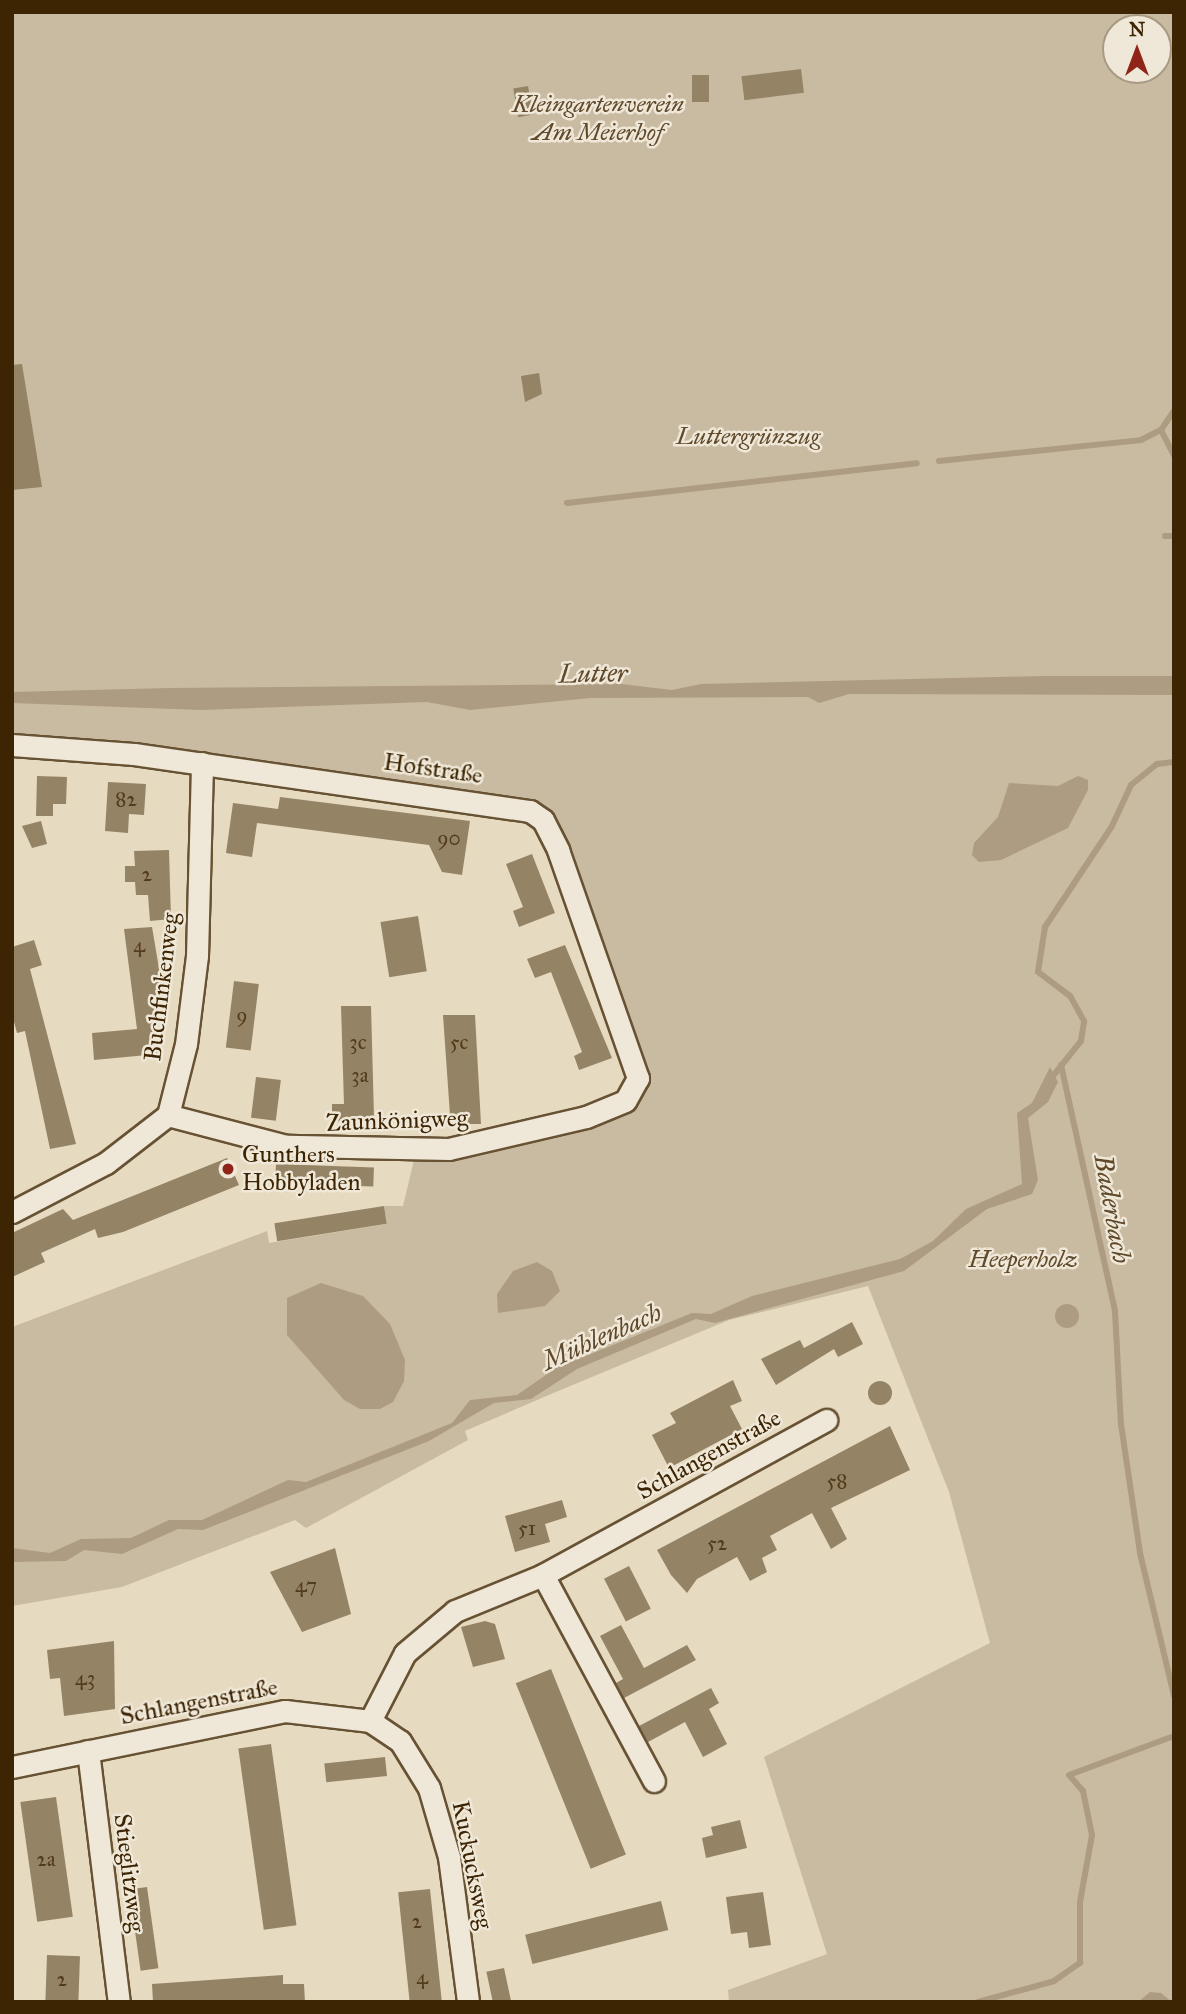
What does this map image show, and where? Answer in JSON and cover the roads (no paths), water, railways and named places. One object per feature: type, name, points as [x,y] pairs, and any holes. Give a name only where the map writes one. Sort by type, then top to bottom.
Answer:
[{"type":"street","name":"Hofstraße","points":[[12,746],[202,763],[512,806],[543,820],[633,1051],[638,1079],[625,1101]]},
{"type":"street","name":"Buchfinkenweg","points":[[168,1115],[186,1044],[197,956],[202,763]]},
{"type":"street","name":"Zaunkönigweg","points":[[168,1115],[286,1146],[386,1152],[499,1142],[625,1101]]},
{"type":"street","points":[[12,1212],[106,1163],[168,1115]]},
{"type":"street","name":"Schlangenstraße","points":[[12,1767],[285,1711],[370,1721],[405,1653],[425,1631],[455,1611],[543,1575],[826,1420]]},
{"type":"street","points":[[543,1575],[654,1781]]},
{"type":"street","name":"Kuckucksweg","points":[[370,1721],[400,1741],[429,1788],[449,1857],[468,2002]]},
{"type":"street","name":"Stieglitzweg","points":[[88,1751],[119,2002]]},
{"type":"waterway","points":[[939,461],[1141,440],[1161,430],[1174,411]]},
{"type":"waterway","points":[[1161,430],[1174,455]]},
{"type":"waterway","points":[[567,503],[917,463]]},
{"type":"waterway","points":[[1165,536],[1174,536]]},
{"type":"waterway","name":"Baderbach","points":[[1049,1081],[1081,1041],[1084,1021],[1070,996],[1038,972],[1045,927],[1112,826],[1131,785],[1157,764],[1174,762]]},
{"type":"waterway","name":"Baderbach","points":[[1061,1065],[1115,1311],[1121,1424],[1140,1553],[1174,1696]]},
{"type":"waterway","points":[[978,2002],[1054,1981],[1080,1963],[1080,1902],[1092,1835],[1083,1791],[1069,1775],[1174,1736]]},
{"type":"place","name":"Gunthers Hobbyladen","points":[[228,1169]]},
{"type":"park label","name":"Kleingartenverein Am Meierhof","points":[[598,119]]},
{"type":"park label","name":"Luttergrünzug","points":[[748,437]]},
{"type":"park label","name":"Heeperholz","points":[[1023,1260]]},
{"type":"water label","name":"Lutter","points":[[593,674]]},
{"type":"water label","name":"Mühlenbach","points":[[602,1337]]}]
